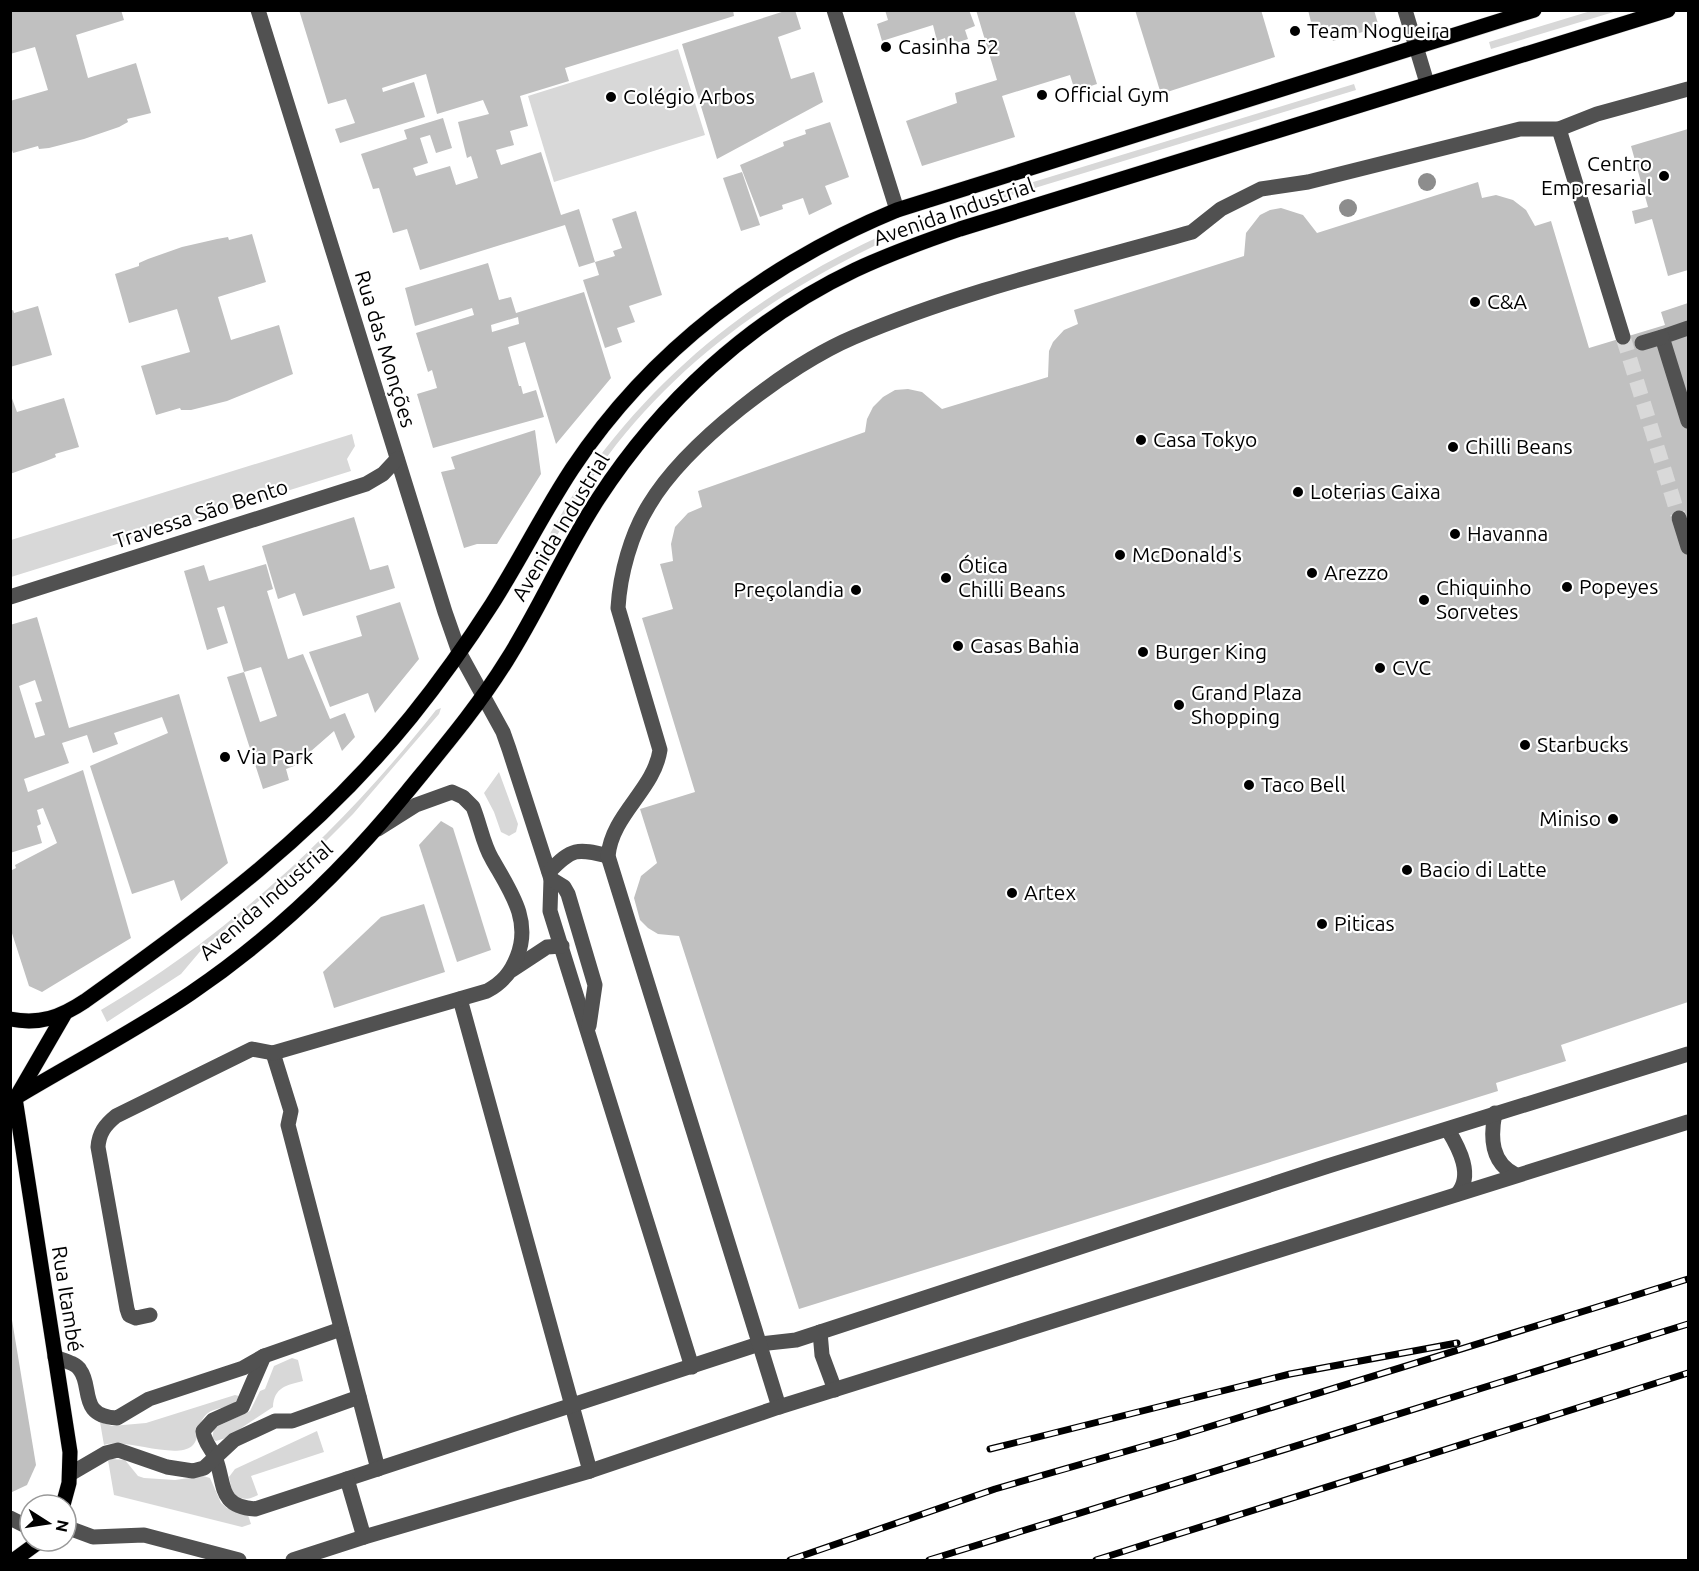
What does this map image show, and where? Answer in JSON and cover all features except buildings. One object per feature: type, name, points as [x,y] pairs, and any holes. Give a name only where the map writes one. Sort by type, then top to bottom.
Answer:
[{"type":"main road","name":"Avenida Industrial","points":[[10,1019],[38,1022],[64,1014],[190,927],[261,871],[300,835],[402,728],[459,652],[492,604],[573,467],[602,428],[645,378],[701,325],[763,279],[828,240],[897,210],[1534,10]]},
{"type":"main road","name":"Avenida Industrial","points":[[13,1097],[191,993],[294,911],[373,832],[482,697],[508,658],[597,501],[642,438],[709,369],[785,310],[852,271],[960,229],[1427,82],[1668,10]]},
{"type":"main road","points":[[13,1097],[64,1014]]},
{"type":"main road","name":"Rua Itambé","points":[[13,1097],[70,1452],[70,1474],[66,1493]]},
{"type":"street","name":"Rua das Monções","points":[[258,10],[459,652],[502,732],[550,875]]},
{"type":"street","points":[[834,10],[897,210]]},
{"type":"street","points":[[1405,10],[1427,82]]},
{"type":"street","points":[[779,1407],[608,856],[610,842],[620,819],[654,770],[660,750],[660,740],[618,608],[620,588],[633,538],[648,505],[684,460],[748,403],[815,358],[854,337],[918,312],[1192,232],[1221,209],[1261,189],[1308,182],[1520,129],[1559,129],[1598,114],[1689,89]]},
{"type":"street","points":[[1559,129],[1623,337]]},
{"type":"street","points":[[1642,343],[1689,328]]},
{"type":"street","points":[[1662,337],[1682,379],[1689,421]]},
{"type":"street","name":"Travessa São Bento","points":[[10,597],[366,484],[383,474],[397,459]]},
{"type":"street","points":[[1679,518],[1689,547]]},
{"type":"street","points":[[373,832],[436,796],[452,792],[468,801],[473,807],[491,858],[502,874],[523,926],[522,944],[510,972]]},
{"type":"street","points":[[608,856],[585,850],[571,851],[550,875],[550,910],[692,1366]]},
{"type":"street","points":[[550,875],[564,887],[568,894],[595,985],[588,1031]]},
{"type":"street","points":[[150,1315],[136,1318],[129,1315],[127,1309],[99,1156],[99,1138],[102,1130],[116,1116],[252,1049],[273,1053],[460,999],[497,986],[510,972],[547,947],[562,946]]},
{"type":"street","points":[[460,999],[590,1471]]},
{"type":"street","points":[[273,1053],[291,1111],[288,1125],[378,1469]]},
{"type":"street","points":[[264,1356],[242,1407],[213,1420],[204,1431],[204,1438],[215,1457],[226,1496],[231,1502],[247,1509],[255,1509],[759,1344],[796,1340],[1328,1166],[1689,1054]]},
{"type":"street","points":[[1495,1113],[1492,1129],[1496,1157],[1505,1170],[1516,1175]]},
{"type":"street","points":[[293,1560],[590,1471],[779,1407],[1689,1122]]},
{"type":"street","points":[[1448,1130],[1465,1169],[1463,1188],[1457,1194]]},
{"type":"street","points":[[55,1357],[78,1367],[82,1372],[90,1405],[104,1415],[117,1418],[149,1399],[243,1368],[264,1356],[341,1329]]},
{"type":"street","points":[[820,1332],[822,1355],[835,1390]]},
{"type":"street","points":[[70,1474],[114,1450],[129,1452],[142,1460],[167,1467],[193,1472],[204,1468],[234,1440],[275,1420],[292,1421],[359,1397]]},
{"type":"street","points":[[347,1479],[364,1537]]},
{"type":"street","points":[[78,1531],[93,1537],[144,1535],[239,1560]]},
{"type":"shaded area","points":[[1594,10],[1617,11],[1491,49],[1489,42]]},
{"type":"shaded area","points":[[678,49],[705,135],[554,182],[528,96]]},
{"type":"shaded area","points":[[1354,84],[1356,90],[963,210],[961,204]]},
{"type":"shaded area","points":[[938,211],[940,217],[890,238],[795,289],[751,318],[708,351],[669,386],[632,425],[581,494],[534,577],[527,574],[596,461],[631,418],[668,379],[707,344],[749,312],[839,256]]},
{"type":"shaded area","points":[[352,434],[355,446],[347,459],[351,471],[11,577],[11,540]]},
{"type":"shaded area","points":[[441,708],[439,714],[353,814],[304,863],[203,948],[181,974],[107,1022],[101,1010],[149,980],[195,947],[240,913],[282,876],[362,796],[436,710]]},
{"type":"shaded area","points":[[499,772],[518,824],[516,832],[509,836],[501,832],[484,793]]},
{"type":"shaded area","points":[[292,1358],[298,1360],[303,1381],[282,1388],[276,1395],[273,1407],[226,1438],[216,1441],[212,1439],[214,1428],[250,1411],[260,1391],[265,1389],[274,1366]]},
{"type":"shaded area","points":[[235,1395],[239,1396],[233,1403],[212,1411],[204,1417],[195,1443],[184,1450],[162,1450],[125,1444],[104,1445],[100,1422],[112,1426],[146,1423]]},
{"type":"shaded area","points":[[317,1431],[324,1452],[251,1476],[258,1495],[246,1499],[233,1495],[229,1477],[235,1469]]},
{"type":"shaded area","points":[[108,1460],[125,1460],[138,1476],[144,1478],[175,1480],[203,1476],[210,1478],[221,1503],[227,1508],[248,1515],[251,1524],[242,1527],[114,1495]]},
{"type":"tunnel","points":[[1623,337],[1679,518]]},
{"type":"railway","points":[[790,1560],[995,1489],[1176,1437],[1688,1279]]},
{"type":"railway","points":[[929,1560],[1688,1324]]},
{"type":"railway","points":[[990,1449],[1290,1374],[1457,1343]]},
{"type":"railway","points":[[1096,1560],[1688,1373]]},
{"type":"place","name":"Team Nogueira","points":[[1295,31]]},
{"type":"place","name":"Casinha 52","points":[[886,47]]},
{"type":"place","name":"Official Gym","points":[[1042,95]]},
{"type":"place","name":"Colégio Arbos","points":[[611,97]]},
{"type":"place","name":"Centro Empresarial","points":[[1664,176]]},
{"type":"place","name":"C&A","points":[[1475,302]]},
{"type":"place","name":"Casa Tokyo","points":[[1141,440]]},
{"type":"place","name":"Chilli Beans","points":[[1453,447]]},
{"type":"place","name":"Loterias Caixa","points":[[1298,492]]},
{"type":"place","name":"Havanna","points":[[1455,534]]},
{"type":"place","name":"McDonald's","points":[[1120,555]]},
{"type":"place","name":"Arezzo","points":[[1312,573]]},
{"type":"place","name":"Ótica Chilli Beans","points":[[946,578]]},
{"type":"place","name":"Popeyes","points":[[1567,587]]},
{"type":"place","name":"Preçolandia","points":[[856,590]]},
{"type":"place","name":"Chiquinho Sorvetes","points":[[1424,600]]},
{"type":"place","name":"Casas Bahia","points":[[958,646]]},
{"type":"place","name":"Burger King","points":[[1143,652]]},
{"type":"place","name":"CVC","points":[[1380,668]]},
{"type":"place","name":"Grand Plaza Shopping","points":[[1179,705]]},
{"type":"place","name":"Starbucks","points":[[1525,745]]},
{"type":"place","name":"Via Park","points":[[225,757]]},
{"type":"place","name":"Taco Bell","points":[[1249,785]]},
{"type":"place","name":"Miniso","points":[[1613,819]]},
{"type":"place","name":"Bacio di Latte","points":[[1407,870]]},
{"type":"place","name":"Artex","points":[[1012,893]]},
{"type":"place","name":"Piticas","points":[[1322,924]]}]
